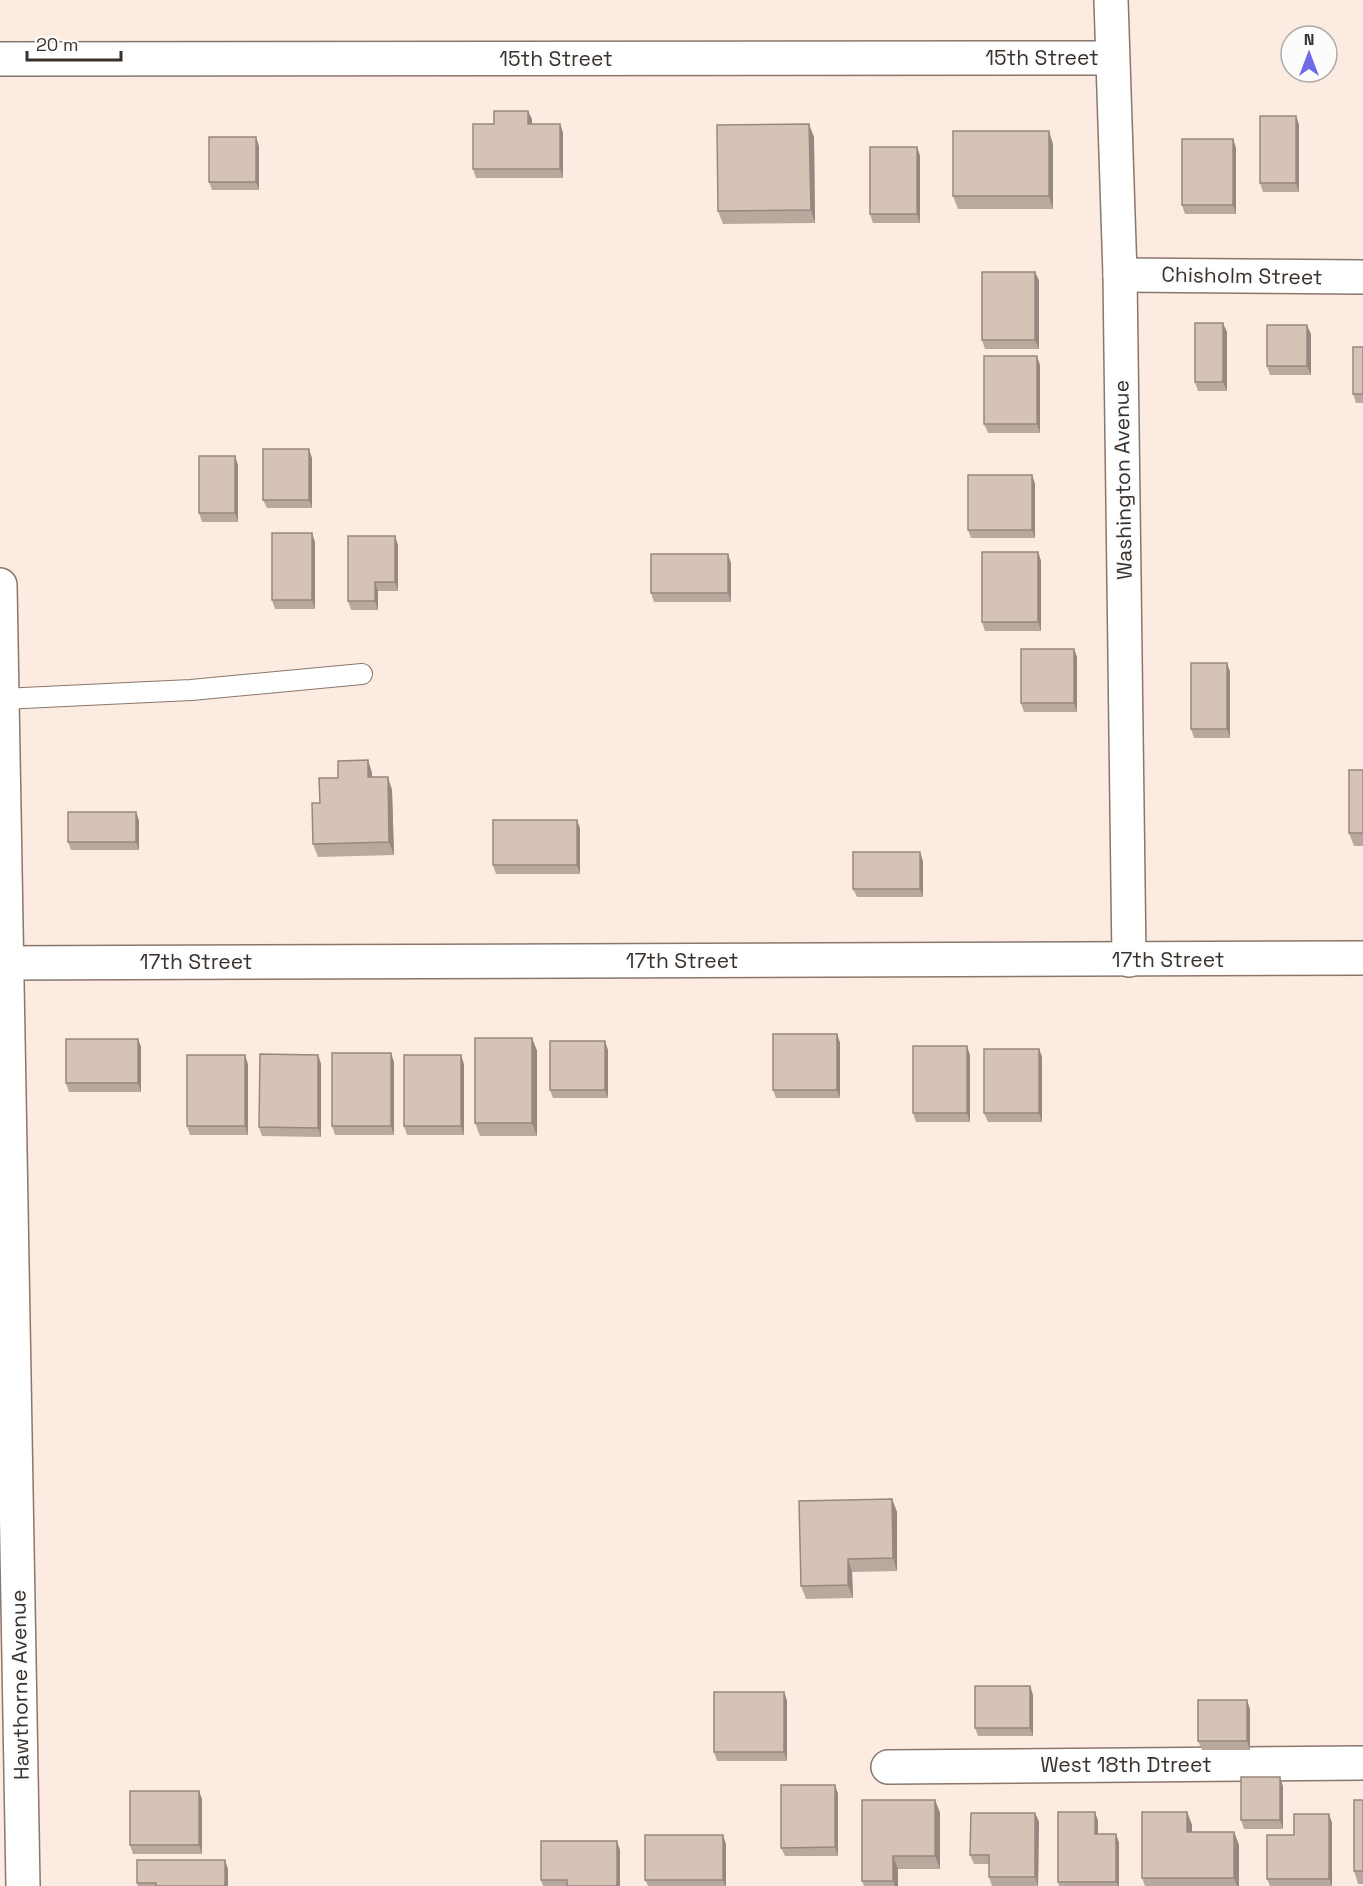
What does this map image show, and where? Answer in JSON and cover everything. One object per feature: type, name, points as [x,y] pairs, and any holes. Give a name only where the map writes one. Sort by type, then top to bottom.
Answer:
[{"type":"street","name":"Washington Avenue","points":[[1111,0],[1120,275],[1129,960]]},
{"type":"street","name":"15th Street","points":[[0,59],[1112,58]]},
{"type":"street","name":"Chisholm Street","points":[[1120,275],[1363,277]]},
{"type":"street","name":"Hawthorne Avenue","points":[[0,585],[3,963],[23,1886]]},
{"type":"street","name":"17th Street","points":[[3,963],[1363,958]]},
{"type":"street","name":"West 18th Dtreet","points":[[888,1767],[1363,1763]]},
{"type":"lane","points":[[2,699],[191,690],[362,674]]},
{"type":"building","points":[[494,111],[528,111],[528,124],[560,124],[560,169],[473,169],[473,124],[494,124]]},
{"type":"building","points":[[1260,116],[1296,116],[1296,183],[1260,183]]},
{"type":"building","points":[[809,124],[811,210],[718,211],[717,125]]},
{"type":"building","points":[[953,131],[1049,131],[1049,196],[953,196]]},
{"type":"building","points":[[209,137],[256,137],[256,182],[209,182]]},
{"type":"building","points":[[1182,139],[1233,139],[1233,205],[1182,205]]},
{"type":"building","points":[[870,147],[917,147],[917,214],[870,214]]},
{"type":"building","points":[[982,272],[1035,272],[1035,340],[982,340]]},
{"type":"building","points":[[1195,323],[1223,323],[1223,382],[1195,382]]},
{"type":"building","points":[[1267,325],[1307,325],[1307,366],[1267,366]]},
{"type":"building","points":[[1353,347],[1363,347],[1363,394],[1353,394]]},
{"type":"building","points":[[984,356],[1037,356],[1037,424],[984,424]]},
{"type":"building","points":[[263,449],[309,449],[309,500],[263,500]]},
{"type":"building","points":[[199,456],[235,456],[235,513],[199,513]]},
{"type":"building","points":[[968,475],[1032,475],[1032,530],[968,530]]},
{"type":"building","points":[[272,533],[312,533],[312,600],[272,600]]},
{"type":"building","points":[[348,536],[395,536],[395,582],[375,582],[375,601],[348,601]]},
{"type":"building","points":[[982,552],[1038,552],[1038,622],[982,622]]},
{"type":"building","points":[[651,554],[728,554],[728,593],[651,593]]},
{"type":"building","points":[[1021,649],[1074,649],[1074,703],[1021,703]]},
{"type":"building","points":[[1191,663],[1227,663],[1227,729],[1191,729]]},
{"type":"building","points":[[368,760],[368,777],[388,777],[389,842],[313,844],[312,803],[320,803],[319,778],[338,778],[338,761]]},
{"type":"building","points":[[1349,770],[1363,770],[1363,833],[1349,833]]},
{"type":"building","points":[[68,812],[136,812],[136,842],[68,842]]},
{"type":"building","points":[[493,820],[577,820],[577,865],[493,865]]},
{"type":"building","points":[[853,852],[920,852],[920,889],[853,889]]},
{"type":"building","points":[[773,1034],[837,1034],[837,1090],[773,1090]]},
{"type":"building","points":[[475,1038],[532,1038],[532,1123],[475,1123]]},
{"type":"building","points":[[66,1039],[138,1039],[138,1083],[66,1083]]},
{"type":"building","points":[[550,1041],[605,1041],[605,1090],[550,1090]]},
{"type":"building","points":[[913,1046],[967,1046],[967,1113],[913,1113]]},
{"type":"building","points":[[984,1049],[1039,1049],[1039,1113],[984,1113]]},
{"type":"building","points":[[332,1053],[391,1053],[391,1126],[332,1126]]},
{"type":"building","points":[[260,1054],[318,1055],[318,1128],[259,1127]]},
{"type":"building","points":[[187,1055],[245,1055],[245,1126],[187,1126]]},
{"type":"building","points":[[404,1055],[461,1055],[461,1126],[404,1126]]},
{"type":"building","points":[[892,1499],[893,1558],[848,1559],[848,1585],[801,1586],[799,1501]]},
{"type":"building","points":[[975,1686],[1030,1686],[1030,1728],[975,1728]]},
{"type":"building","points":[[714,1692],[784,1692],[784,1752],[714,1752]]},
{"type":"building","points":[[1198,1700],[1247,1700],[1247,1741],[1198,1741]]},
{"type":"building","points":[[1241,1777],[1280,1777],[1280,1820],[1241,1820]]},
{"type":"building","points":[[781,1785],[835,1785],[835,1847],[781,1848]]},
{"type":"building","points":[[130,1791],[199,1791],[199,1845],[130,1845]]},
{"type":"building","points":[[862,1800],[935,1800],[935,1856],[893,1856],[893,1881],[862,1881]]},
{"type":"building","points":[[1354,1800],[1363,1800],[1363,1871],[1354,1871]]},
{"type":"building","points":[[1058,1812],[1095,1812],[1095,1834],[1116,1834],[1116,1882],[1058,1882]]},
{"type":"building","points":[[1142,1812],[1187,1812],[1187,1832],[1234,1832],[1234,1878],[1142,1878]]},
{"type":"building","points":[[971,1813],[1035,1813],[1035,1877],[989,1877],[989,1855],[970,1855]]},
{"type":"building","points":[[1294,1814],[1329,1814],[1329,1879],[1267,1879],[1267,1835],[1294,1835]]},
{"type":"building","points":[[645,1835],[723,1835],[723,1880],[645,1880]]},
{"type":"building","points":[[541,1841],[617,1841],[617,1886],[567,1886],[567,1880],[541,1880]]},
{"type":"building","points":[[137,1860],[225,1860],[225,1886],[156,1886],[156,1883],[137,1883]]}]
